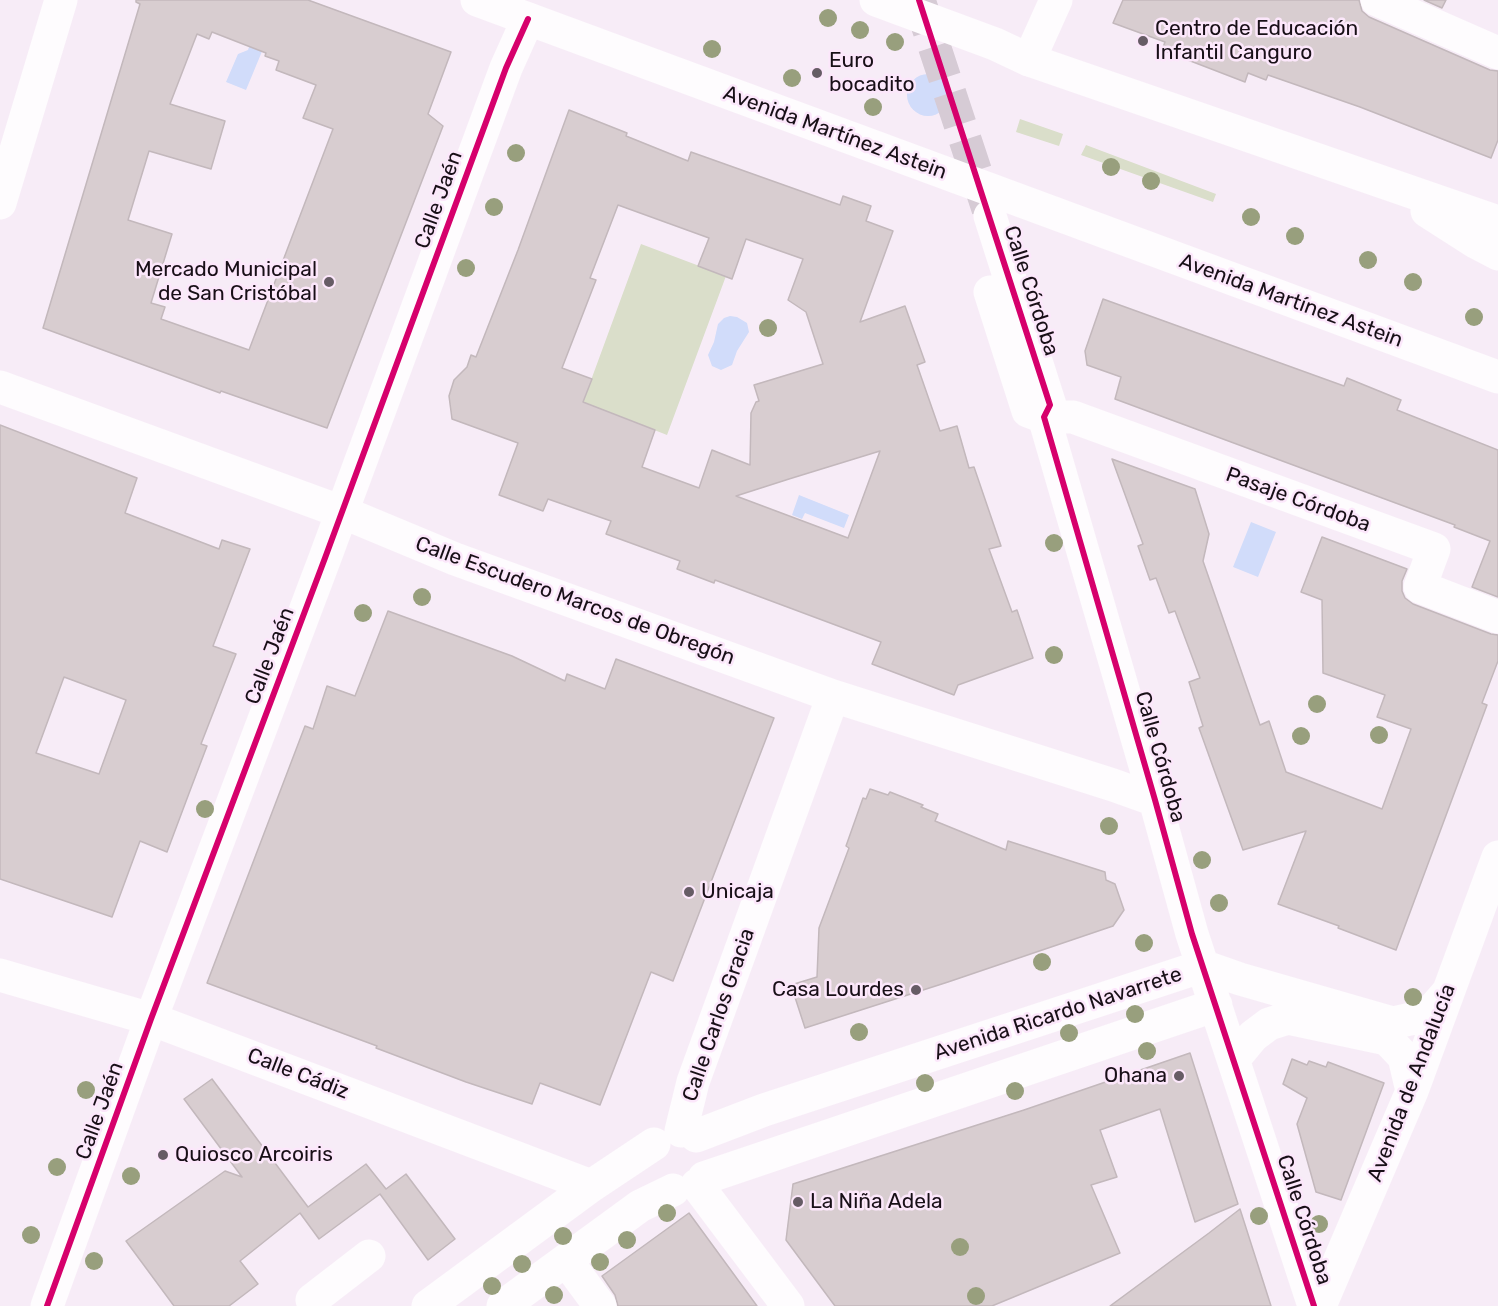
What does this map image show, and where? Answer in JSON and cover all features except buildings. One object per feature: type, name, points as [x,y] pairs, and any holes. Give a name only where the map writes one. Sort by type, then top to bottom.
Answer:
[{"type":"street","points":[[0,203],[62,0]]},
{"type":"street","name":"Avenida Martínez Astein","points":[[477,0],[1498,377]]},
{"type":"street","points":[[876,0],[995,44],[1029,60],[1498,222]]},
{"type":"street","points":[[1029,60],[1056,0]]},
{"type":"street","points":[[1377,0],[1498,53]]},
{"type":"street","name":"Calle Jaén","points":[[47,1306],[151,1019],[506,68],[528,19]]},
{"type":"street","points":[[1383,183],[1498,254]]},
{"type":"street","name":"Calle Córdoba","points":[[981,224],[1050,405],[1044,417],[1192,934],[1314,1306]]},
{"type":"street","name":"Calle Escudero Marcos de Obregón","points":[[0,387],[342,512],[455,559],[833,696],[1155,800]]},
{"type":"street","name":"Pasaje Córdoba","points":[[1044,417],[1073,417],[1434,549],[1420,587],[1498,617]]},
{"type":"street","name":"Calle Carlos Gracia","points":[[677,1137],[693,1082],[833,696]]},
{"type":"street","name":"Avenida de Andalucía","points":[[1320,1306],[1412,1091],[1498,857]]},
{"type":"street","name":"Avenida Ricardo Navarrete","points":[[429,1306],[591,1186],[677,1137],[1203,966],[1392,1023],[1428,1015],[1448,992]]},
{"type":"street","name":"Calle Cádiz","points":[[0,975],[151,1019],[591,1186]]},
{"type":"street","name":"Avenida Ricardo Navarrete","points":[[503,1306],[640,1206],[691,1185],[1216,1005]]},
{"type":"street","points":[[1234,1059],[1253,1036],[1269,1024],[1288,1018],[1387,1039],[1404,1057],[1412,1091]]},
{"type":"street","points":[[677,1137],[706,1147],[708,1168],[691,1185],[663,1186],[655,1179],[651,1170],[650,1155],[677,1137]]},
{"type":"street","points":[[691,1185],[788,1306]]},
{"type":"street","points":[[311,1304],[369,1256]]},
{"type":"street","points":[[566,1260],[600,1306]]},
{"type":"green space","points":[[1020,119],[1063,134],[1059,146],[1016,132]]},
{"type":"green space","points":[[1086,145],[1216,194],[1213,202],[1081,155]]},
{"type":"green space","points":[[641,244],[726,276],[667,435],[583,402]]},
{"type":"water","points":[[250,44],[263,49],[246,90],[226,82],[238,54],[248,50]]},
{"type":"water","points":[[928,74],[936,75],[943,80],[948,87],[948,103],[943,110],[936,115],[928,116],[920,115],[913,110],[908,103],[907,95],[908,87],[913,80],[920,75]]},
{"type":"water","points":[[730,316],[747,323],[749,332],[737,351],[732,365],[721,370],[712,366],[708,355],[718,324]]},
{"type":"water","points":[[799,495],[849,515],[844,528],[805,513],[802,519],[792,515]]},
{"type":"water","points":[[1251,522],[1276,532],[1258,577],[1233,567]]},
{"type":"tunnel","points":[[919,0],[988,209]]},
{"type":"cycle path","points":[[919,0],[1050,405],[1044,417],[1192,934],[1314,1306]]},
{"type":"cycle path","points":[[47,1306],[151,1019],[506,68],[528,19]]},
{"type":"place","name":"Centro de Educación Infantil Canguro","points":[[1143,41]]},
{"type":"place","name":"Euro bocadito","points":[[817,73]]},
{"type":"place","name":"Mercado Municipal de San Cristóbal","points":[[329,282]]},
{"type":"place","name":"Unicaja","points":[[689,892]]},
{"type":"place","name":"Casa Lourdes","points":[[916,990]]},
{"type":"place","name":"Ohana","points":[[1179,1076]]},
{"type":"place","name":"Quiosco Arcoiris","points":[[163,1155]]},
{"type":"place","name":"La Niña Adela","points":[[798,1202]]}]
